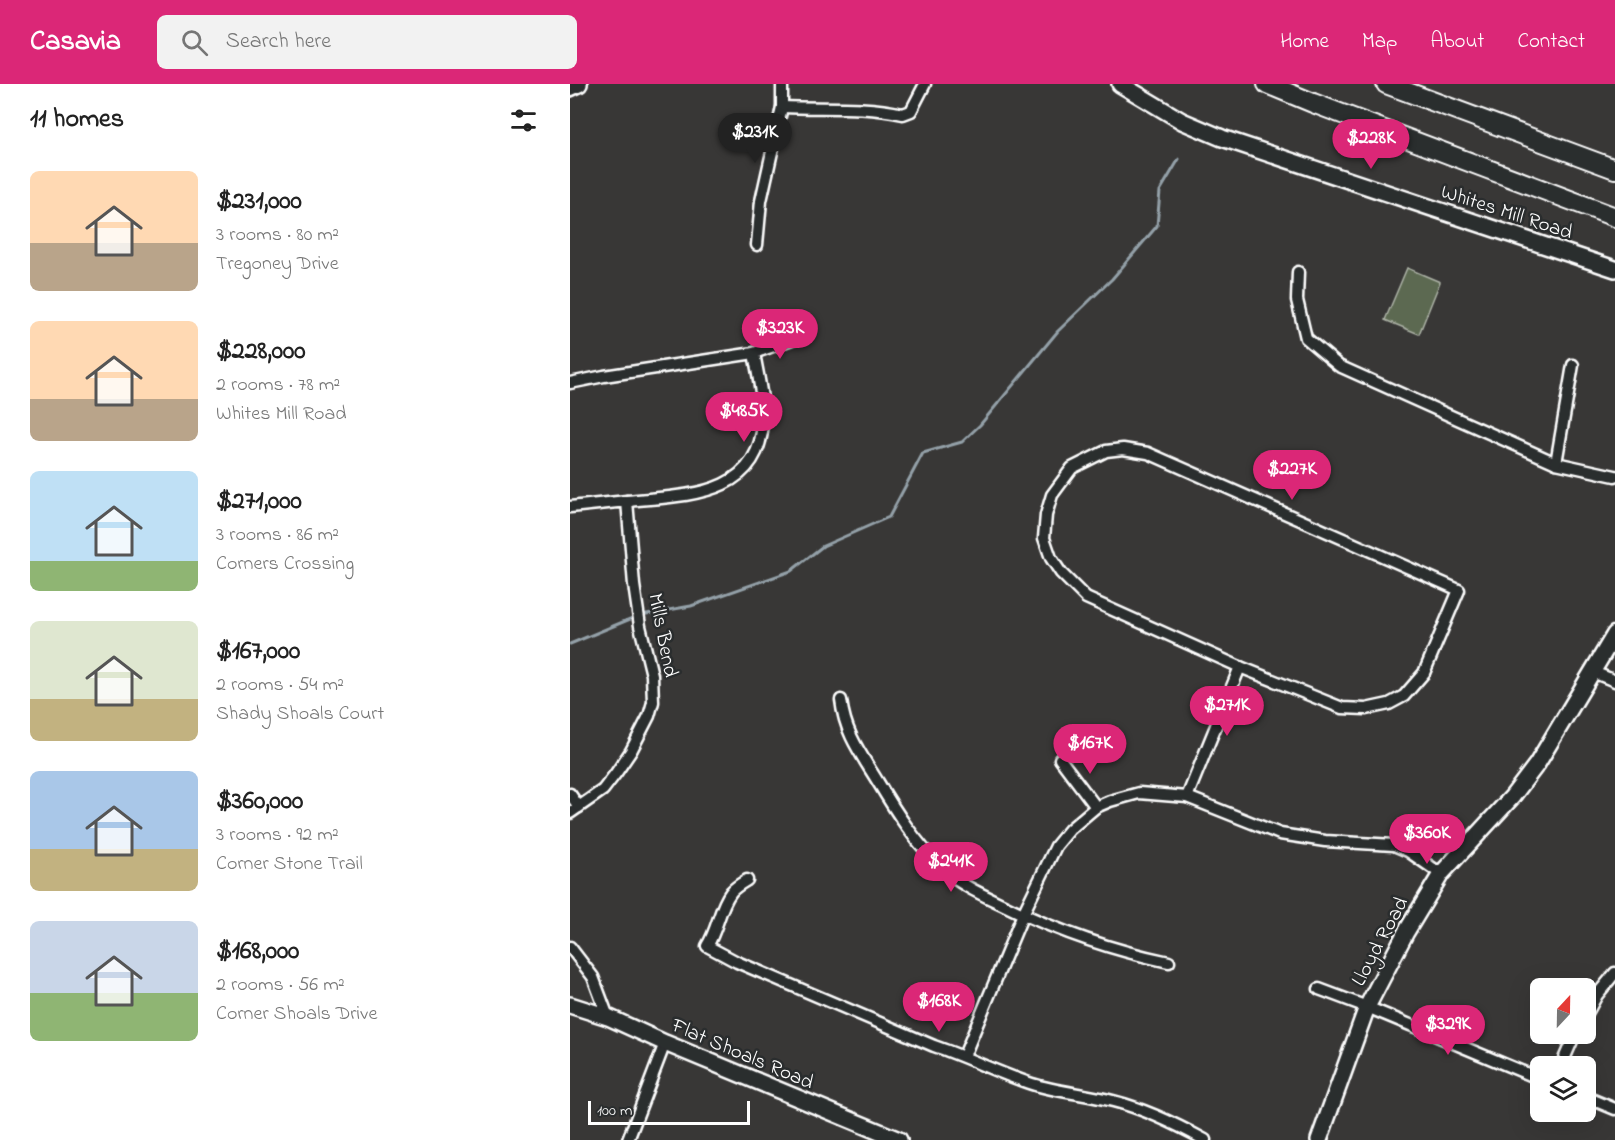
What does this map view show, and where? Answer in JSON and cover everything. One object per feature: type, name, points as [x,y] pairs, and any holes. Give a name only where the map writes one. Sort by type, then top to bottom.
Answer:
[{"type":"highway","points":[[1267,84],[1313,104],[1615,217]]},
{"type":"highway","points":[[1386,84],[1615,169]]},
{"type":"street","points":[[570,88],[579,84]]},
{"type":"street","points":[[757,245],[761,201],[782,107],[782,84]]},
{"type":"street","points":[[782,107],[860,107],[903,114],[911,111],[926,84]]},
{"type":"street","name":"Whites Mill Road","points":[[1120,84],[1182,121],[1222,138],[1615,269]]},
{"type":"street","points":[[1298,272],[1297,300],[1306,338],[1339,366],[1556,463],[1615,476]]},
{"type":"street","points":[[570,383],[754,353],[795,338]]},
{"type":"street","points":[[570,507],[713,490],[730,482],[743,471],[755,453],[762,434],[763,409],[754,353]]},
{"type":"street","points":[[1556,463],[1573,365]]},
{"type":"street","points":[[1123,449],[1148,453],[1459,590],[1424,673],[1404,696],[1389,704],[1366,709],[1342,708],[1240,667],[1086,598],[1061,573],[1051,558],[1044,538],[1046,515],[1052,495],[1072,468],[1106,451],[1123,449]]},
{"type":"street","name":"Mills Bend","points":[[574,810],[603,790],[616,773],[631,751],[654,702],[652,675],[640,626],[634,585],[627,501]]},
{"type":"street","name":"Lloyd Road","points":[[1319,1140],[1367,1007],[1406,932],[1441,874],[1512,797],[1531,772],[1615,634]]},
{"type":"street","points":[[1187,796],[1240,667]]},
{"type":"street","points":[[1593,672],[1615,681]]},
{"type":"street","points":[[841,700],[843,718],[849,736],[916,840],[941,867],[969,888],[1085,940],[1130,954],[1169,962]]},
{"type":"street","points":[[1060,759],[1096,807]]},
{"type":"street","points":[[964,1056],[1023,914],[1056,846],[1070,829],[1096,807],[1110,801],[1139,793],[1187,796],[1280,834],[1325,841],[1394,845],[1408,851],[1441,874]]},
{"type":"street","points":[[570,794],[574,810]]},
{"type":"street","points":[[747,880],[732,890],[721,912],[715,934],[707,946],[737,963],[934,1046],[964,1056],[989,1069],[1035,1085],[1114,1101],[1146,1111],[1205,1140]]},
{"type":"street","points":[[570,947],[593,977],[609,1017]]},
{"type":"street","points":[[1596,997],[1615,973]]},
{"type":"street","points":[[1319,989],[1530,1076]]},
{"type":"street","name":"Flat Shoals Road","points":[[570,1005],[609,1017],[664,1044],[899,1140]]},
{"type":"street","points":[[628,1140],[664,1044]]},
{"type":"street","points":[[1596,1101],[1615,1109]]},
{"type":"green space","points":[[1407,268],[1440,282],[1419,334],[1385,320]]},
{"type":"waterway","points":[[641,615],[691,606],[791,571],[823,546],[889,517],[923,453],[962,442],[980,425],[1058,331],[1112,279],[1157,226],[1160,191],[1179,159]]},
{"type":"waterway","points":[[570,644],[635,617]]}]
